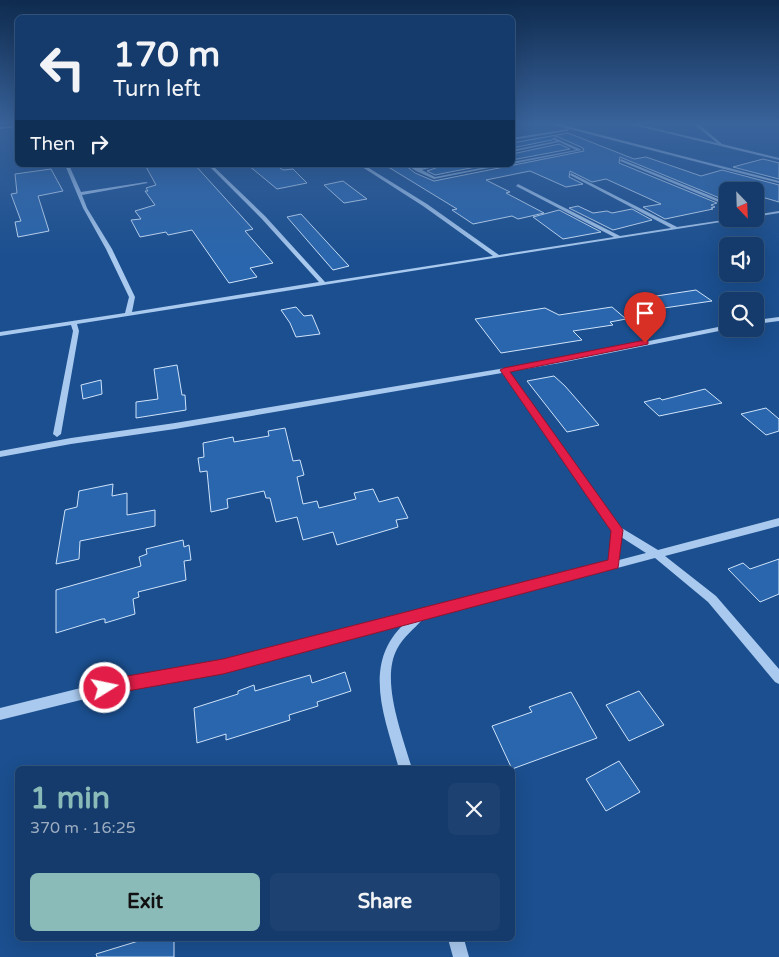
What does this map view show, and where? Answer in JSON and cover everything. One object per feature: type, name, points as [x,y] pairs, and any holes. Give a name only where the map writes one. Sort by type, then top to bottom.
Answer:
[{"type":"street","points":[[69,168],[79,194],[132,297],[128,314]]},
{"type":"street","points":[[213,168],[263,218],[324,284]]},
{"type":"street","points":[[368,168],[497,256]]},
{"type":"street","points":[[413,168],[432,178],[489,168]]},
{"type":"street","points":[[417,170],[428,168]]},
{"type":"street","points":[[639,168],[719,201]]},
{"type":"street","points":[[723,168],[779,182]]},
{"type":"street","points":[[571,174],[675,229]]},
{"type":"street","points":[[79,194],[146,183]]},
{"type":"street","points":[[518,185],[618,238]]},
{"type":"street","points":[[764,214],[779,212]]},
{"type":"street","points":[[0,334],[719,222]]},
{"type":"street","points":[[764,321],[779,319]]},
{"type":"street","points":[[57,434],[76,330],[73,323]]},
{"type":"street","points":[[0,454],[504,370],[719,329]]},
{"type":"street","points":[[504,370],[617,530],[655,553],[712,599],[779,678]]},
{"type":"street","points":[[57,434],[71,441]]},
{"type":"street","points":[[29,449],[57,434]]},
{"type":"street","points":[[0,714],[105,688],[223,666],[779,522]]},
{"type":"street","points":[[614,564],[617,530]]},
{"type":"street","points":[[405,766],[387,699],[385,668],[392,647],[420,615]]},
{"type":"street","points":[[457,941],[462,957]]},
{"type":"building","points":[[146,168],[197,168],[253,229],[245,231],[273,263],[250,268],[257,277],[229,283],[192,230],[168,235],[166,232],[140,237],[131,220],[141,219],[135,211],[155,205],[145,191],[148,191],[146,188],[156,185]]},
{"type":"building","points":[[251,168],[293,169],[307,183],[277,189]]},
{"type":"building","points":[[389,168],[408,168],[415,173],[434,181],[501,168],[630,168],[717,203],[711,205],[715,207],[711,208],[713,209],[665,219],[643,207],[661,204],[606,179],[592,182],[570,171],[569,177],[583,184],[566,187],[530,171],[486,180],[544,213],[518,219],[512,216],[473,224],[452,210],[457,209]]},
{"type":"building","points":[[436,168],[472,168],[435,175],[427,171]]},
{"type":"building","points":[[646,168],[677,168],[701,176],[722,170],[779,185],[779,202],[764,198],[764,182],[719,182],[719,198]]},
{"type":"building","points":[[736,168],[779,168],[779,179]]},
{"type":"building","points":[[51,169],[63,191],[38,196],[49,231],[18,237],[15,222],[21,221],[11,194],[17,193],[15,174]]},
{"type":"building","points":[[343,181],[367,199],[344,203],[324,185]]},
{"type":"building","points":[[578,206],[593,213],[607,211],[612,213],[632,209],[652,220],[613,230],[569,208]]},
{"type":"building","points":[[559,210],[601,232],[563,239],[533,217]]},
{"type":"building","points":[[301,214],[349,266],[333,270],[287,217]]},
{"type":"building","points":[[696,290],[712,301],[664,308],[650,297]]},
{"type":"building","points":[[296,307],[304,316],[312,315],[320,334],[296,337],[290,323],[281,310]]},
{"type":"building","points":[[612,307],[626,319],[610,322],[613,325],[573,331],[582,340],[501,353],[475,319],[545,308],[559,315]]},
{"type":"building","points":[[177,365],[182,395],[185,395],[186,410],[136,418],[136,402],[158,399],[154,369]]},
{"type":"building","points":[[554,376],[599,425],[567,432],[527,381]]},
{"type":"building","points":[[101,380],[102,394],[83,399],[81,385]]},
{"type":"building","points":[[705,389],[722,403],[659,416],[644,402],[660,398],[662,400]]},
{"type":"building","points":[[766,408],[779,419],[779,431],[766,435],[741,414]]},
{"type":"building","points":[[285,428],[293,461],[300,460],[304,475],[297,477],[303,504],[317,501],[319,508],[356,499],[354,493],[373,489],[379,502],[398,497],[408,518],[396,520],[398,527],[337,545],[333,532],[303,540],[297,517],[276,522],[270,498],[266,498],[264,491],[227,499],[228,508],[211,512],[207,471],[200,472],[198,458],[204,457],[203,443],[233,437],[234,442],[269,436],[268,431]]},
{"type":"building","points":[[113,484],[112,496],[127,493],[127,515],[155,510],[155,526],[80,541],[79,559],[56,564],[65,510],[77,507],[79,491]]},
{"type":"building","points":[[183,540],[184,547],[189,545],[191,560],[184,561],[186,580],[138,592],[139,597],[133,599],[135,614],[105,623],[105,619],[102,619],[56,633],[56,590],[141,566],[139,557],[147,554],[146,549]]},
{"type":"building","points":[[779,559],[779,594],[760,602],[728,569],[743,563],[750,569]]},
{"type":"building","points":[[345,672],[351,691],[317,702],[318,706],[289,715],[290,720],[226,740],[226,734],[197,743],[194,708],[238,694],[238,691],[254,685],[255,691],[310,675],[312,683]]},
{"type":"building","points":[[639,691],[664,725],[629,741],[606,705]]},
{"type":"building","points":[[571,692],[597,738],[515,768],[515,766],[511,766],[492,726],[532,712],[529,707]]},
{"type":"building","points":[[619,761],[640,792],[606,811],[586,779]]},
{"type":"building","points":[[138,941],[174,941],[174,957],[97,957],[96,954]]},
{"type":"route","points":[[105,688],[223,666],[614,564],[617,530],[504,370],[560,361],[645,343]]}]
